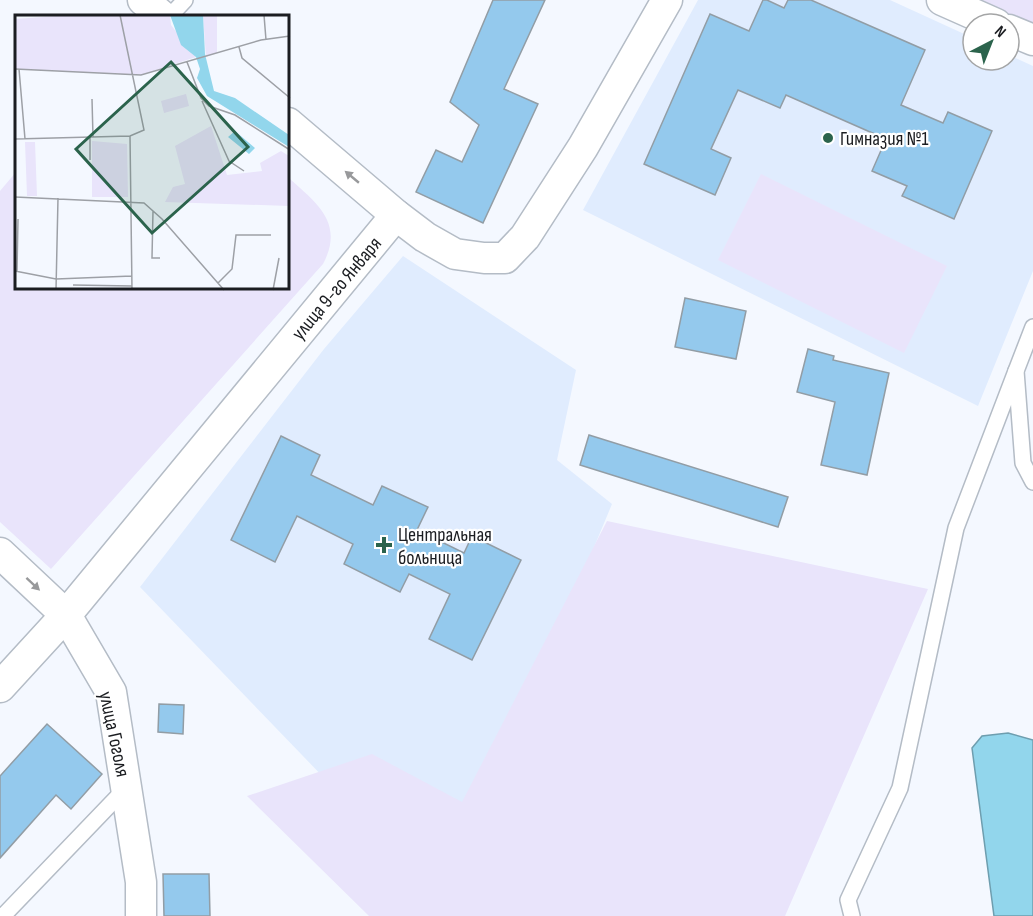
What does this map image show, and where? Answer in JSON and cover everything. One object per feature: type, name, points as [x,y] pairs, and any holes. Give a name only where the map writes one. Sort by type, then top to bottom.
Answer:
[{"type":"street","points":[[290,125],[424,237],[455,254],[505,258],[525,237],[583,147],[667,0]]},
{"type":"street","points":[[942,0],[969,12]]},
{"type":"street","name":"улица 9-го Января","points":[[0,687],[66,615],[396,215]]},
{"type":"street","name":"улица Гоголя","points":[[0,553],[66,615],[111,692],[141,882],[141,916]]},
{"type":"lane","points":[[152,11],[184,0]]},
{"type":"lane","points":[[852,916],[848,900],[900,788],[956,528],[1033,327]]},
{"type":"lane","points":[[1016,371],[1023,463],[1033,482]]},
{"type":"lane","points":[[3,916],[126,788]]},
{"type":"shaded area","name":"Гимназия №1","points":[[698,0],[890,0],[961,33],[961,72],[1021,72],[1021,60],[1033,66],[1033,271],[978,406],[583,210]]},
{"type":"shaded area","points":[[942,0],[1033,0],[1033,40],[1021,35],[1021,12],[969,12]]},
{"type":"shaded area","points":[[15,173],[15,290],[290,290],[290,179],[324,214],[331,236],[323,264],[51,569],[0,522],[0,191]]},
{"type":"shaded area","points":[[761,174],[947,266],[904,353],[718,260]]},
{"type":"shaded area","name":"Центральная больница","points":[[403,256],[576,370],[557,460],[612,504],[470,845],[410,867],[140,587],[324,349]]},
{"type":"shaded area","points":[[607,521],[928,589],[785,916],[369,916],[247,796],[372,754],[462,802]]},
{"type":"water","points":[[1008,733],[1033,740],[1033,916],[994,916],[972,748],[982,736]]},
{"type":"building","points":[[493,0],[545,0],[504,89],[538,104],[483,223],[416,192],[436,150],[462,162],[479,125],[450,102]]},
{"type":"building","points":[[763,0],[784,8],[788,0],[811,0],[925,50],[901,105],[943,123],[948,112],[992,131],[954,219],[902,196],[907,186],[872,171],[886,139],[786,95],[780,108],[738,90],[711,149],[731,158],[715,195],[644,164],[710,14],[749,31]]},
{"type":"building","points":[[685,298],[746,311],[736,359],[675,347]]},
{"type":"building","points":[[808,349],[834,356],[833,360],[889,373],[867,475],[821,465],[835,402],[797,392]]},
{"type":"building","points":[[589,435],[788,497],[778,527],[580,465]]},
{"type":"building","name":"Центральная больница","points":[[281,436],[320,455],[311,475],[373,505],[382,486],[428,507],[417,530],[464,553],[472,536],[521,560],[472,660],[429,639],[450,594],[409,574],[400,592],[344,564],[353,544],[297,516],[275,562],[231,540]]},
{"type":"building","points":[[159,704],[184,705],[183,734],[158,732]]},
{"type":"building","points":[[47,724],[102,774],[71,809],[56,795],[0,858],[0,776]]},
{"type":"building","points":[[163,874],[209,874],[210,916],[164,916]]},
{"type":"place","name":"Гимназия №1","points":[[828,138]]},
{"type":"place","name":"Центральная больница","points":[[384,545]]}]
